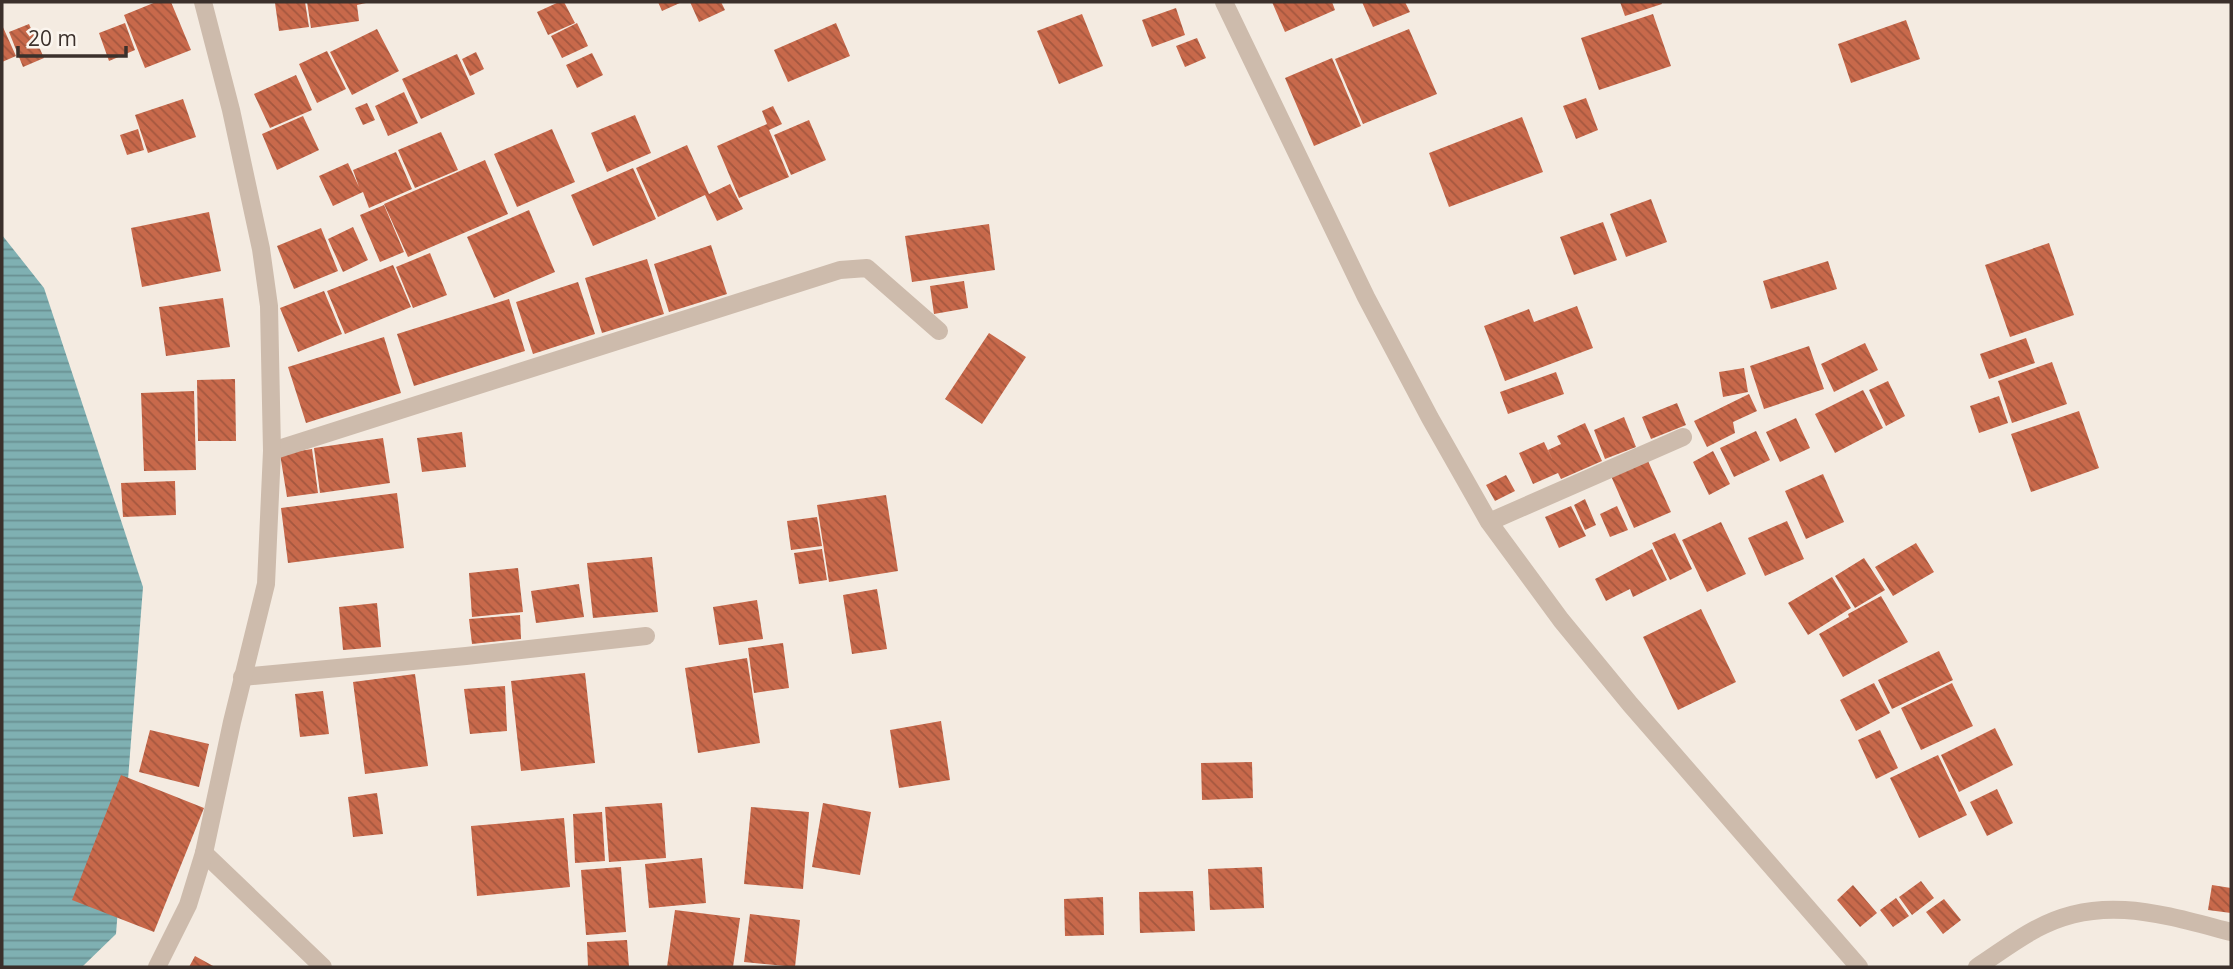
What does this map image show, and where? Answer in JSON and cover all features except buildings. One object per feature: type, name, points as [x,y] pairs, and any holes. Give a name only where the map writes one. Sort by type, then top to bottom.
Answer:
[{"type":"street","points":[[157,967],[188,905],[204,853],[242,677],[266,584],[272,450],[269,306],[261,249],[231,110],[203,2]]},
{"type":"street","points":[[1224,2],[1366,297],[1489,522],[1560,620],[1859,967]]},
{"type":"street","points":[[272,450],[840,270],[867,268],[939,331]]},
{"type":"street","points":[[1489,522],[1683,437]]},
{"type":"street","points":[[242,677],[646,636]]},
{"type":"street","points":[[204,853],[323,967]]},
{"type":"street","points":[[1976,967],[2038,928],[2073,914],[2119,908],[2152,912],[2231,932]]},
{"type":"water","points":[[2,235],[44,288],[143,587],[116,934],[82,967],[2,967]]}]
